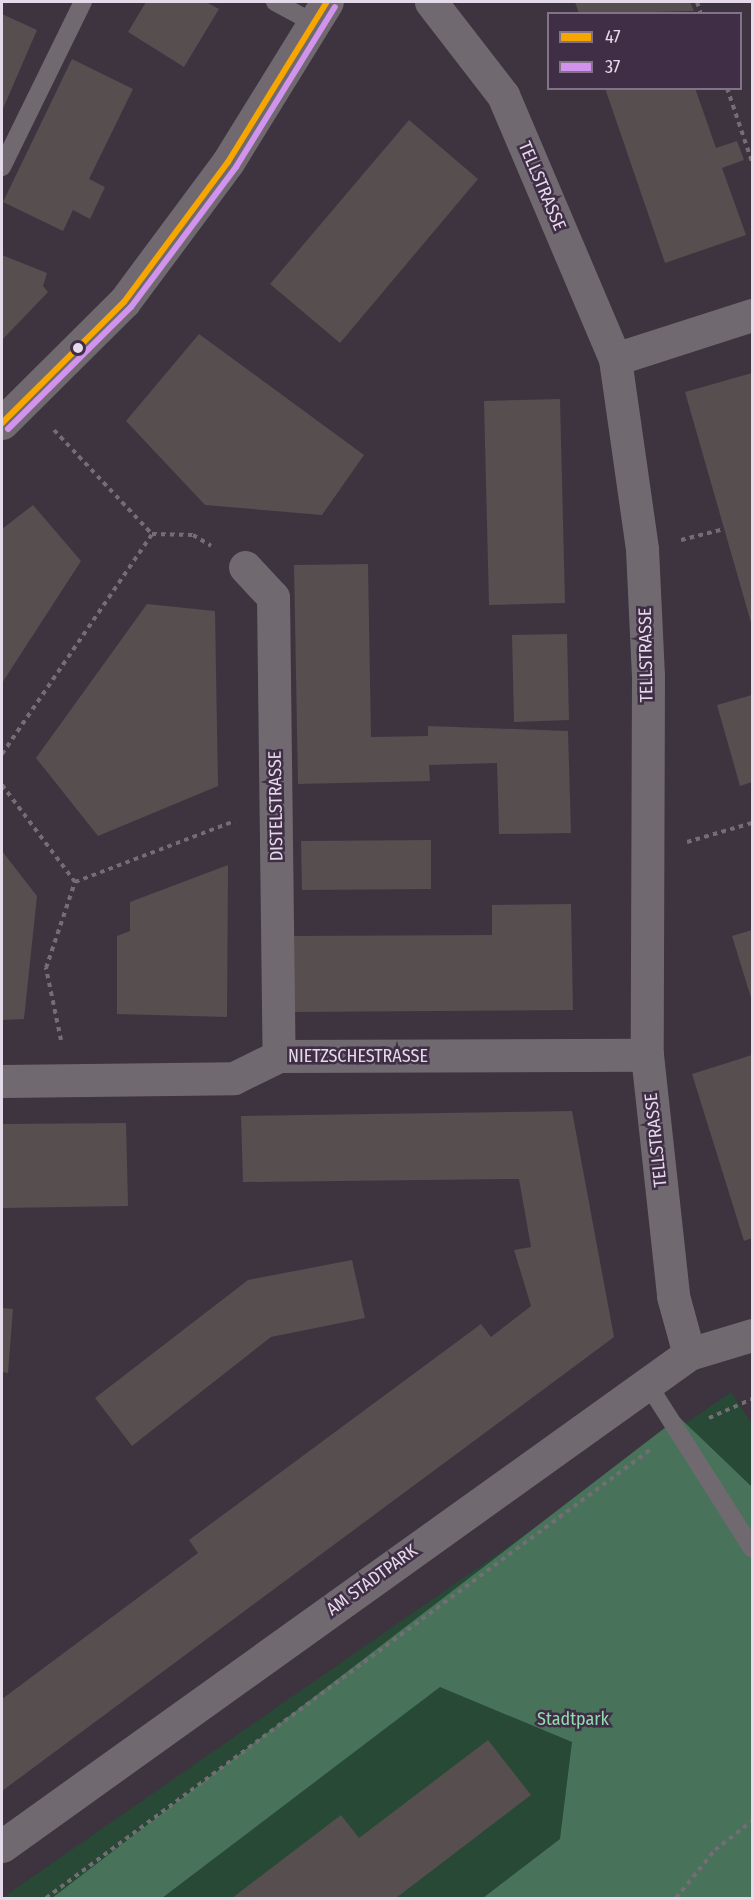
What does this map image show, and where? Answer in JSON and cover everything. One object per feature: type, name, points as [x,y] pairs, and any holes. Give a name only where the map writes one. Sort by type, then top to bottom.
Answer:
[{"type":"street","name":"TELLSTRASSE","points":[[431,2],[503,95],[615,359],[642,549],[648,676],[645,855],[647,1055],[673,1296],[689,1354]]},
{"type":"street","points":[[2,423],[124,302],[228,162],[321,12]]},
{"type":"street","points":[[615,359],[753,315]]},
{"type":"street","name":"DISTELSTRASSE","points":[[245,567],[273,597],[279,1056]]},
{"type":"street","name":"NIETZSCHESTRASSE","points":[[2,1081],[234,1078],[279,1056],[647,1055]]},
{"type":"street","name":"AM STADTPARK","points":[[2,1846],[649,1386],[689,1354],[753,1335]]},
{"type":"lane","points":[[2,167],[83,2]]},
{"type":"lane","points":[[275,2],[321,12]]},
{"type":"lane","points":[[649,1386],[676,1432],[753,1548]]},
{"type":"path","points":[[728,90],[753,162]]},
{"type":"path","points":[[25,400],[152,534],[193,535],[245,567]]},
{"type":"path","points":[[2,753],[152,534]]},
{"type":"path","points":[[2,784],[75,882]]},
{"type":"path","points":[[75,882],[276,806]]},
{"type":"path","points":[[645,855],[753,823]]},
{"type":"path","points":[[69,1080],[46,968],[75,882]]},
{"type":"path","points":[[46,1899],[676,1432],[753,1399]]},
{"type":"path","points":[[676,1899],[715,1850],[753,1821]]},
{"type":"green space","name":"Stadtpark","points":[[731,1392],[752,1424],[752,1898],[2,1898]]},
{"type":"green space","name":"Stadtpark","points":[[679,1417],[752,1487],[752,1898],[483,1898],[560,1839],[572,1742],[440,1687],[162,1898],[52,1898]]},
{"type":"building","points":[[146,2],[206,2],[219,9],[184,67],[128,32]]},
{"type":"building","points":[[575,2],[690,2],[694,11],[656,12],[578,12]]},
{"type":"building","points":[[2,14],[37,30],[2,111]]},
{"type":"building","points":[[72,59],[133,89],[89,179],[105,187],[90,219],[73,210],[63,231],[3,202]]},
{"type":"building","points":[[606,90],[696,90],[716,148],[737,141],[744,160],[722,168],[746,235],[665,263]]},
{"type":"building","points":[[409,120],[478,179],[340,343],[270,284]]},
{"type":"building","points":[[2,255],[47,273],[43,286],[48,292],[2,340]]},
{"type":"building","points":[[199,334],[364,455],[322,515],[205,505],[126,421]]},
{"type":"building","points":[[752,373],[752,626],[685,392]]},
{"type":"building","points":[[560,399],[565,603],[489,605],[484,401]]},
{"type":"building","points":[[33,505],[81,561],[2,683],[2,529]]},
{"type":"building","points":[[368,564],[371,737],[428,736],[428,726],[568,731],[571,833],[499,834],[497,763],[429,765],[430,781],[298,784],[294,565]]},
{"type":"building","points":[[147,604],[215,611],[218,786],[98,836],[36,758]]},
{"type":"building","points":[[567,634],[569,720],[514,722],[512,635]]},
{"type":"building","points":[[752,695],[752,782],[740,786],[717,705]]},
{"type":"building","points":[[431,840],[431,889],[302,890],[301,841]]},
{"type":"building","points":[[2,851],[37,896],[24,1019],[2,1020]]},
{"type":"building","points":[[228,865],[227,1017],[117,1014],[117,936],[130,931],[130,902]]},
{"type":"building","points":[[571,904],[573,1010],[292,1012],[291,936],[492,935],[492,905]]},
{"type":"building","points":[[752,930],[752,1001],[732,936]]},
{"type":"building","points":[[752,1055],[752,1238],[744,1241],[692,1074]]},
{"type":"building","points":[[572,1111],[614,1337],[2,1791],[2,1699],[198,1553],[189,1540],[481,1324],[491,1337],[531,1306],[514,1250],[531,1247],[519,1179],[243,1182],[241,1116]]},
{"type":"building","points":[[126,1123],[128,1206],[2,1208],[2,1124]]},
{"type":"building","points":[[352,1260],[365,1318],[271,1337],[132,1446],[95,1398],[248,1280]]},
{"type":"building","points":[[2,1308],[13,1309],[8,1373],[2,1372]]},
{"type":"building","points":[[488,1740],[531,1795],[396,1898],[232,1898],[341,1815],[359,1838]]},
{"type":"transit line","name":"47","points":[[2,423],[124,302],[228,162],[327,2]]},
{"type":"transit line","name":"37","points":[[8,429],[131,307],[236,167],[335,7]]}]
